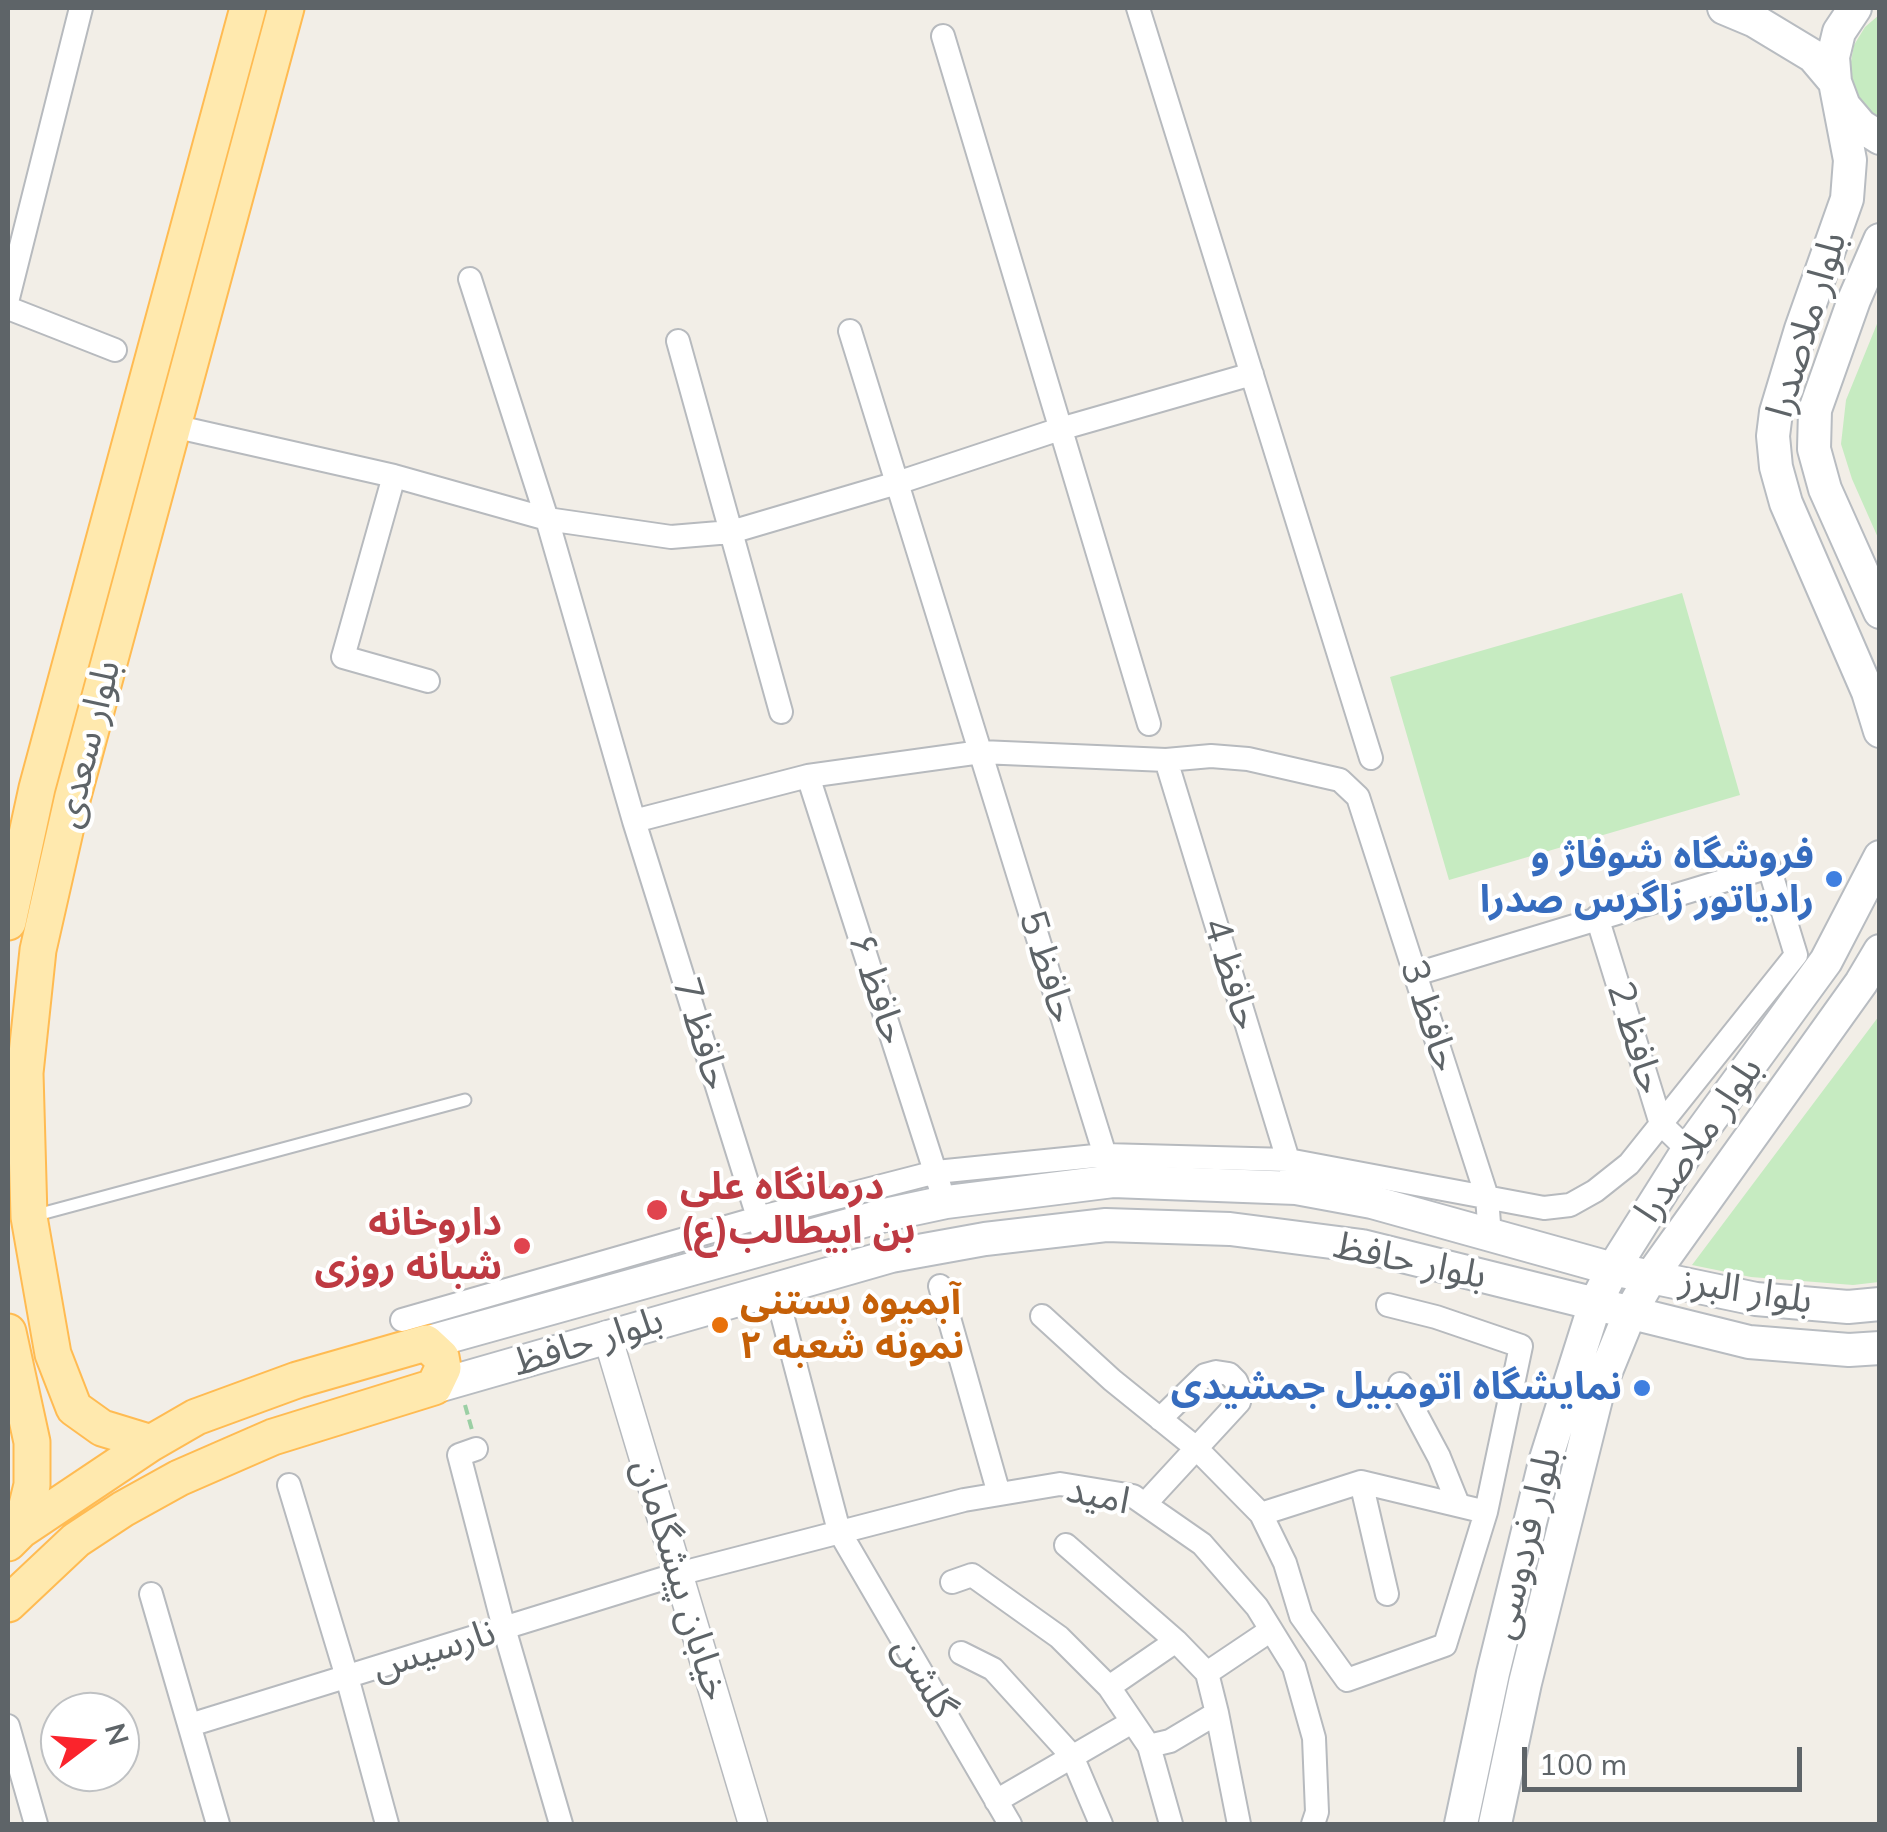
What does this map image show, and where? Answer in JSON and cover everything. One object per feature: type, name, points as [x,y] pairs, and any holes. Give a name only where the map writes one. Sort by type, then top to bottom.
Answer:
[{"type":"main road","name":"بلوار سعدی","points":[[8,922],[38,788],[248,8]]},
{"type":"main road","name":"بلوار سعدی","points":[[151,1443],[102,1428],[74,1408],[53,1354],[29,1218],[25,1073],[38,950],[73,796],[286,8]]},
{"type":"main road","points":[[1724,8],[1812,56],[1835,82],[1844,106],[1861,126],[1880,138]]},
{"type":"main road","name":"بلوار ملاصدرا","points":[[1854,8],[1839,32],[1833,56],[1850,160],[1847,199],[1801,330],[1776,412],[1773,436],[1786,503],[1868,692],[1880,731]]},
{"type":"main road","name":"بلوار ملاصدرا","points":[[1880,240],[1815,410],[1814,449],[1826,488],[1880,612]]},
{"type":"main road","points":[[138,416],[173,426]]},
{"type":"main road","name":"بلوار ملاصدرا","points":[[1612,1269],[1688,1150],[1826,961],[1880,857]]},
{"type":"main road","name":"بلوار ملاصدرا","points":[[1652,1275],[1880,951]]},
{"type":"main road","name":"بلوار حافظ","points":[[14,1536],[196,1417],[414,1331],[473,1329],[586,1283],[762,1233],[885,1215],[941,1187],[1109,1168],[1292,1174],[1372,1202],[1612,1269]]},
{"type":"main road","name":"بلوار حافظ","points":[[8,1604],[76,1540],[122,1509],[179,1478],[272,1437],[775,1288],[892,1256],[985,1238],[1106,1225],[1230,1229],[1362,1246],[1630,1313]]},
{"type":"main road","name":"بلوار البرز","points":[[1612,1269],[1756,1299],[1848,1306],[1880,1304]]},
{"type":"main road","name":"بلوار فردوسی","points":[[1461,1824],[1545,1462],[1595,1304],[1612,1269]]},
{"type":"main road","name":"بلوار فردوسی","points":[[1496,1824],[1525,1683],[1598,1392],[1630,1313],[1652,1275]]},
{"type":"main road","name":"بلوار البرز","points":[[1630,1313],[1749,1342],[1848,1350],[1880,1348]]},
{"type":"main road","points":[[414,1331],[435,1348],[444,1368],[459,1380],[472,1367],[464,1355],[465,1341],[473,1329]]},
{"type":"main road","points":[[8,1332],[32,1442],[32,1485],[14,1536]]},
{"type":"street","points":[[8,298],[80,8]]},
{"type":"street","points":[[1138,8],[1371,758]]},
{"type":"street","points":[[942,36],[1149,724]]},
{"type":"street","name":"حافظ 7","points":[[470,279],[547,519],[634,821],[762,1233]]},
{"type":"street","points":[[8,308],[116,350]]},
{"type":"street","name":"حافظ 5","points":[[850,331],[1109,1168]]},
{"type":"street","points":[[678,341],[782,712]]},
{"type":"street","points":[[173,426],[394,476],[547,519],[671,537],[731,532],[897,484],[1060,429],[1252,374]]},
{"type":"street","points":[[394,476],[343,657],[428,681]]},
{"type":"street","points":[[634,821],[808,776],[981,752],[1166,760]]},
{"type":"street","name":"حافظ 3","points":[[1166,760],[1211,756],[1248,759],[1340,780],[1358,798],[1487,1197],[1490,1236]]},
{"type":"street","name":"حافظ 4","points":[[1166,760],[1292,1174]]},
{"type":"street","name":"حافظ ۶","points":[[808,776],[941,1187]]},
{"type":"street","points":[[1292,1174],[1487,1197],[1544,1208],[1570,1205],[1628,1164],[1796,956],[1769,867],[1416,974]]},
{"type":"street","name":"حافظ 2","points":[[1597,917],[1662,1124],[1688,1150]]},
{"type":"street","points":[[414,1331],[586,1283]]},
{"type":"street","points":[[940,1286],[999,1494]]},
{"type":"street","name":"گلشن","points":[[775,1288],[839,1531],[1010,1824]]},
{"type":"street","points":[[1042,1316],[1195,1446],[1261,1514],[1285,1563],[1301,1616],[1347,1680],[1445,1645],[1486,1512],[1520,1346],[1388,1305]]},
{"type":"street","name":"خیابان پیشگامان","points":[[607,1335],[753,1824]]},
{"type":"street","points":[[1145,1504],[1238,1402],[1240,1392],[1229,1374],[1205,1375],[1160,1419]]},
{"type":"street","points":[[1400,1384],[1439,1457],[1458,1504]]},
{"type":"street","points":[[476,1449],[459,1455],[504,1628],[562,1824]]},
{"type":"street","points":[[1261,1514],[1362,1482],[1486,1512]]},
{"type":"street","points":[[1362,1482],[1387,1594]]},
{"type":"street","name":"امید","points":[[678,1574],[999,1494],[1060,1484],[1134,1496],[1202,1544],[1257,1607],[1294,1667],[1314,1738],[1317,1812],[1313,1824]]},
{"type":"street","points":[[289,1486],[387,1824]]},
{"type":"street","points":[[1066,1545],[1208,1673],[1239,1824]]},
{"type":"street","name":"نارسیس","points":[[190,1725],[678,1574]]},
{"type":"street","points":[[952,1582],[972,1574],[1060,1637],[1109,1687],[1149,1746],[1170,1824]]},
{"type":"street","points":[[151,1594],[218,1824]]},
{"type":"street","points":[[1208,1673],[1271,1630]]},
{"type":"street","points":[[1109,1687],[1176,1641]]},
{"type":"street","points":[[961,1653],[994,1669],[1072,1756],[1101,1824]]},
{"type":"street","points":[[1149,1746],[1170,1741],[1217,1714]]},
{"type":"street","points":[[996,1801],[1132,1722]]},
{"type":"street","points":[[8,1726],[36,1824]]},
{"type":"lane","points":[[29,1218],[465,1100]]},
{"type":"path","points":[[459,1380],[476,1449]]},
{"type":"green space","points":[[1879,15],[1879,123],[1862,107],[1853,88],[1850,67],[1854,45],[1865,27]]},
{"type":"green space","points":[[1879,319],[1879,540],[1841,444],[1846,400]]},
{"type":"green space","points":[[1682,593],[1740,795],[1449,880],[1390,677]]},
{"type":"green space","points":[[1879,1016],[1879,1282],[1853,1285],[1751,1277],[1692,1265]]},
{"type":"place","name":"فروشگاه شوفاژ و رادیاتور زاگرس صدرا","points":[[1834,879]]},
{"type":"place","name":"درمانگاه علی بن ابیطالب(ع)","points":[[657,1210]]},
{"type":"place","name":"داروخانه شبانه روزی","points":[[522,1246]]},
{"type":"place","name":"آبمیوه بستنی نمونه شعبه ۲","points":[[720,1325]]},
{"type":"place","name":"نمایشگاه اتومبیل جمشیدی","points":[[1642,1388]]}]
